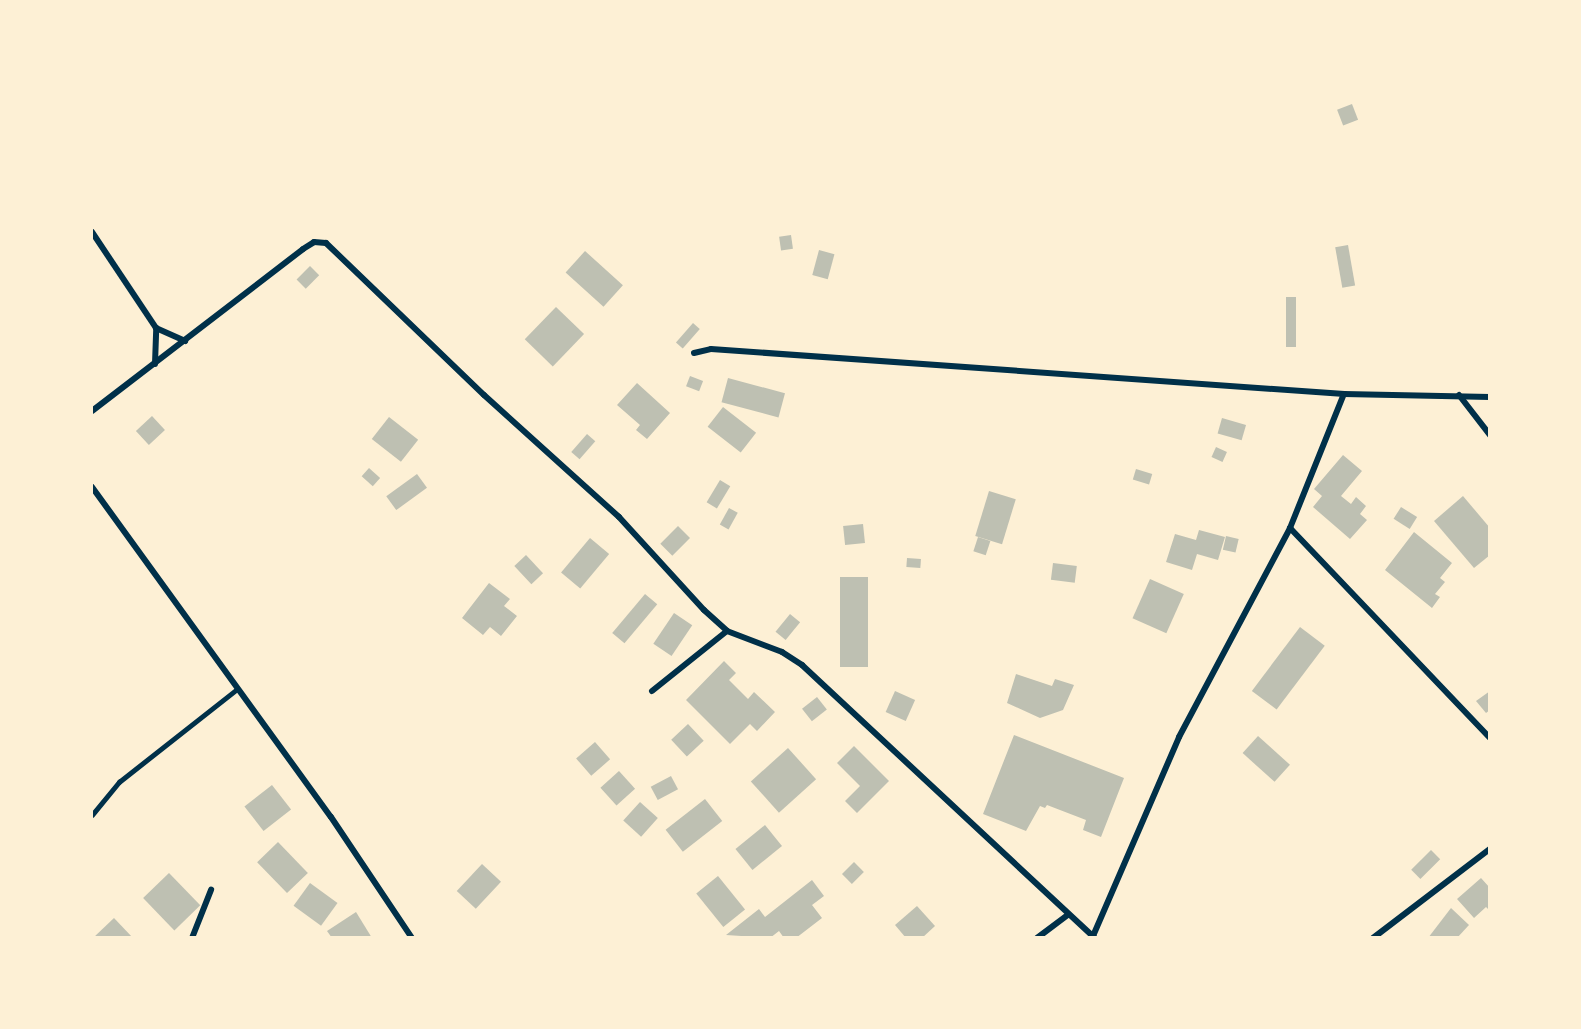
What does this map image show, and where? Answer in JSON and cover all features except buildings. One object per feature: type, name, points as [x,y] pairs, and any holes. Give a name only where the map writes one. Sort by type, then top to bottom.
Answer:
[{"type":"street","points":[[92,232],[156,328],[185,341]]},
{"type":"street","points":[[92,411],[314,242],[326,243],[342,254],[484,395],[619,517],[727,631],[782,652],[802,664],[1094,937],[1179,737],[1290,528],[1344,394]]},
{"type":"street","points":[[154,364],[156,328]]},
{"type":"street","points":[[694,353],[711,350],[1344,394],[1490,397]]},
{"type":"street","points":[[1459,395],[1490,435]]},
{"type":"street","points":[[92,487],[412,938]]},
{"type":"street","points":[[1290,528],[1490,738]]},
{"type":"street","points":[[652,691],[727,631]]},
{"type":"street","points":[[1373,938],[1490,849]]},
{"type":"street","points":[[192,938],[211,890]]},
{"type":"street","points":[[1037,938],[1068,915]]},
{"type":"lane","points":[[92,815],[119,782],[237,689]]}]
